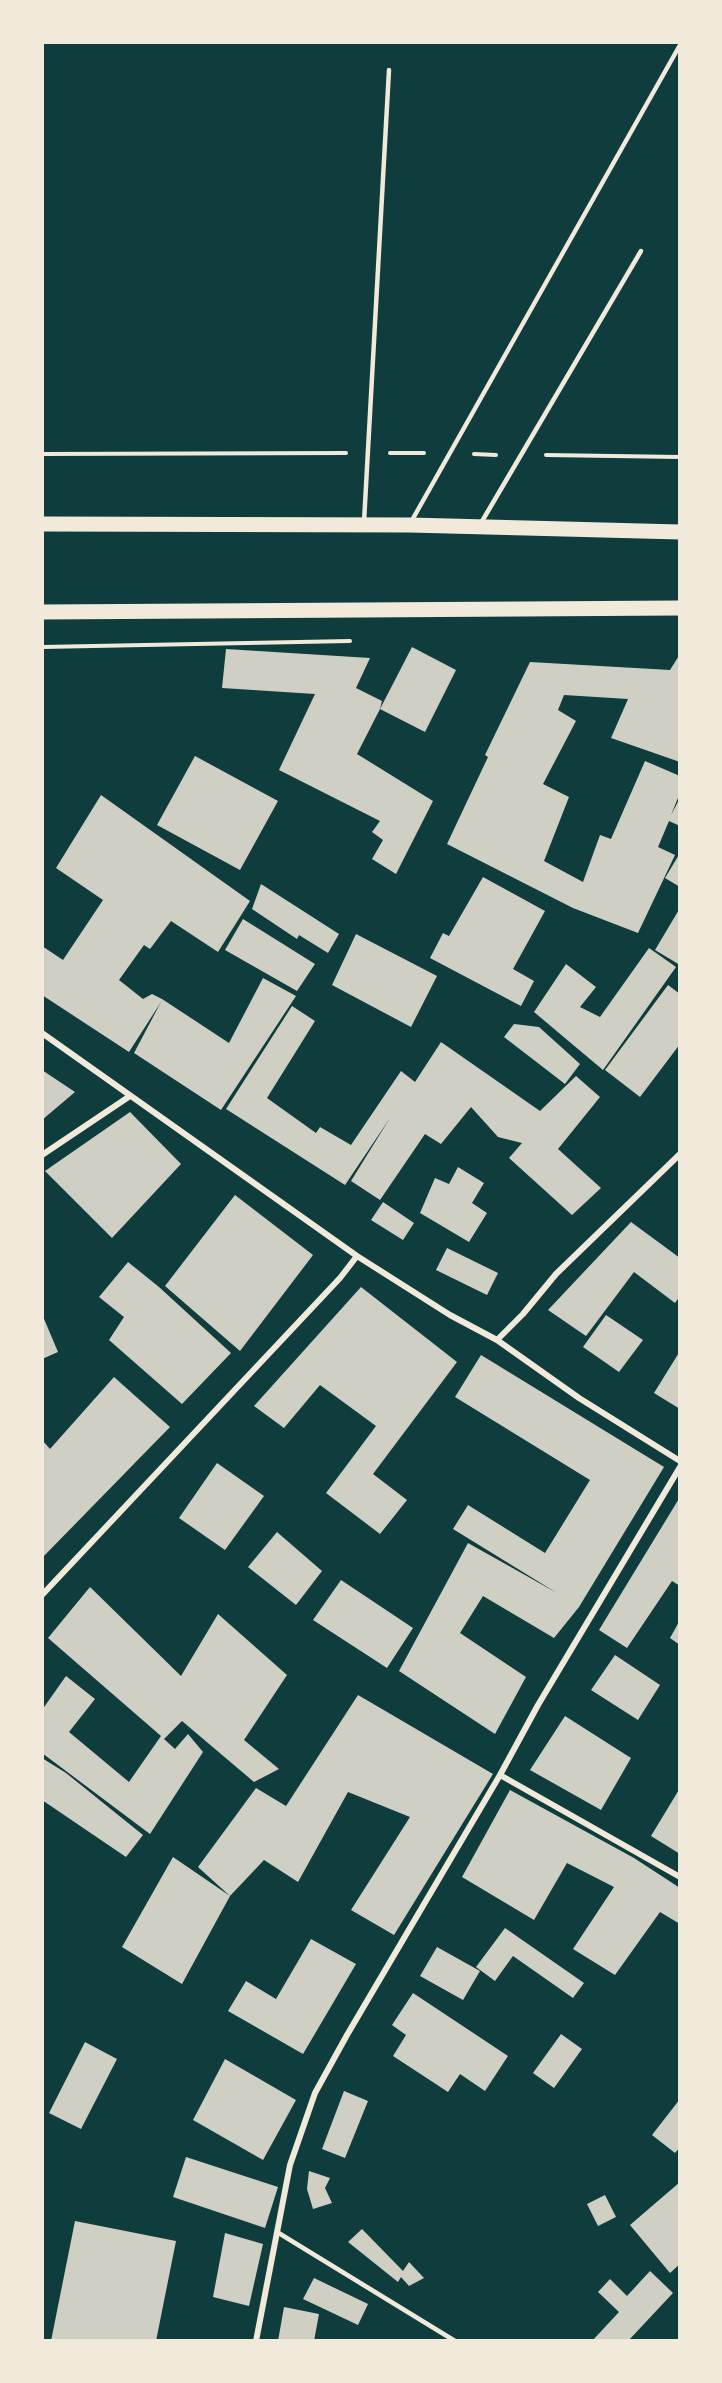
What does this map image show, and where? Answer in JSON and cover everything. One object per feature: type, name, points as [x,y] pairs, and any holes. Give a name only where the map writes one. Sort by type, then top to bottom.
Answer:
[{"type":"main road","points":[[42,524],[364,524],[680,532]]},
{"type":"main road","points":[[42,612],[680,608]]},
{"type":"street","points":[[42,1033],[357,1256],[450,1315],[497,1340],[579,1398],[680,1461]]},
{"type":"street","points":[[42,1155],[130,1096]]},
{"type":"street","points":[[497,1340],[523,1314],[556,1274],[680,1154]]},
{"type":"street","points":[[42,1596],[340,1278],[357,1256]]},
{"type":"street","points":[[256,2341],[290,2165],[315,2093],[500,1775],[538,1705],[680,1467]]},
{"type":"street","points":[[500,1775],[680,1877]]},
{"type":"lane","points":[[410,525],[680,45]]},
{"type":"lane","points":[[364,524],[389,70]]},
{"type":"lane","points":[[478,528],[641,251]]},
{"type":"lane","points":[[277,2232],[455,2341]]},
{"type":"path","points":[[42,454],[368,453]]},
{"type":"building","points":[[412,647],[456,670],[425,732],[380,709]]},
{"type":"building","points":[[226,649],[370,658],[356,688],[382,701],[357,754],[433,801],[396,874],[372,859],[383,840],[372,832],[380,821],[279,770],[315,694],[222,688]]},
{"type":"building","points":[[680,654],[680,762],[611,738],[628,699],[564,695],[558,710],[576,721],[543,784],[569,797],[544,861],[583,882],[600,835],[611,839],[645,761],[680,776],[680,793],[671,815],[680,798],[680,826],[669,821],[658,847],[675,855],[638,933],[573,908],[447,844],[488,757],[485,755],[530,662],[670,670]]},
{"type":"building","points":[[195,756],[278,801],[240,870],[157,825]]},
{"type":"building","points":[[101,795],[250,901],[218,952],[171,921],[150,949],[144,945],[119,980],[143,999],[152,994],[162,999],[229,1043],[263,978],[296,996],[221,1110],[134,1053],[161,1002],[129,1052],[42,995],[42,946],[63,960],[103,900],[56,868]]},
{"type":"building","points":[[680,853],[680,887],[665,878]]},
{"type":"building","points":[[483,877],[545,911],[513,969],[534,981],[521,1006],[430,958],[443,933],[449,936]]},
{"type":"building","points":[[261,884],[339,934],[328,953],[299,935],[297,939],[252,909]]},
{"type":"building","points":[[680,908],[680,965],[655,950]]},
{"type":"building","points":[[243,919],[315,964],[297,991],[225,950]]},
{"type":"building","points":[[356,934],[437,976],[411,1027],[332,985]]},
{"type":"building","points":[[649,948],[676,967],[603,1070],[534,1012],[566,964],[596,987],[580,1007],[600,1017]]},
{"type":"building","points":[[668,985],[680,994],[680,1044],[640,1097],[605,1070]]},
{"type":"building","points":[[292,1006],[315,1021],[267,1098],[316,1133],[320,1127],[351,1145],[401,1071],[415,1082],[441,1042],[540,1111],[576,1076],[600,1097],[558,1149],[601,1188],[572,1215],[509,1158],[522,1143],[498,1137],[471,1107],[441,1144],[425,1134],[380,1200],[351,1181],[390,1118],[345,1185],[226,1109]]},
{"type":"building","points":[[514,1024],[539,1027],[580,1064],[565,1084],[504,1037]]},
{"type":"building","points":[[42,1070],[75,1092],[42,1120]]},
{"type":"building","points":[[130,1112],[181,1164],[112,1238],[45,1171]]},
{"type":"building","points":[[458,1167],[484,1183],[472,1203],[487,1213],[469,1242],[420,1213],[435,1178],[449,1184]]},
{"type":"building","points":[[235,1195],[313,1255],[240,1351],[165,1286]]},
{"type":"building","points":[[383,1202],[414,1223],[403,1240],[371,1220]]},
{"type":"building","points":[[631,1222],[680,1258],[680,1296],[675,1303],[634,1272],[586,1336],[548,1310]]},
{"type":"building","points":[[447,1248],[498,1273],[487,1295],[436,1270]]},
{"type":"building","points":[[128,1262],[231,1353],[182,1404],[109,1340],[124,1317],[99,1297]]},
{"type":"building","points":[[361,1287],[457,1362],[373,1474],[407,1500],[380,1534],[326,1493],[376,1426],[320,1385],[284,1428],[254,1406]]},
{"type":"building","points":[[42,1314],[58,1352],[42,1359]]},
{"type":"building","points":[[606,1315],[643,1340],[619,1372],[583,1347]]},
{"type":"building","points":[[680,1351],[680,1409],[654,1393]]},
{"type":"building","points":[[481,1355],[664,1467],[579,1607],[554,1638],[483,1596],[460,1633],[526,1677],[495,1734],[399,1671],[468,1543],[557,1593],[453,1529],[468,1505],[545,1553],[590,1480],[455,1397]]},
{"type":"building","points":[[114,1377],[170,1427],[42,1558],[42,1440],[50,1449]]},
{"type":"building","points":[[217,1463],[264,1496],[225,1550],[179,1518]]},
{"type":"building","points":[[680,1497],[680,1586],[672,1581],[627,1648],[599,1630]]},
{"type":"building","points":[[277,1532],[322,1571],[296,1605],[248,1567]]},
{"type":"building","points":[[341,1580],[413,1628],[387,1668],[313,1620]]},
{"type":"building","points":[[90,1587],[181,1676],[218,1614],[287,1675],[244,1740],[279,1769],[254,1782],[182,1721],[164,1739],[175,1749],[188,1734],[203,1752],[150,1834],[42,1753],[42,1710],[66,1676],[95,1699],[69,1732],[129,1782],[161,1736],[48,1638]]},
{"type":"building","points":[[680,1620],[680,1645],[670,1638]]},
{"type":"building","points":[[615,1655],[660,1685],[638,1720],[591,1690]]},
{"type":"building","points":[[358,1695],[493,1774],[394,1935],[351,1910],[410,1817],[348,1792],[298,1882],[264,1860],[230,1896],[198,1867],[256,1788],[286,1806]]},
{"type":"building","points":[[565,1716],[631,1758],[601,1810],[530,1770]]},
{"type":"building","points":[[42,1758],[66,1773],[143,1835],[126,1857],[42,1800]]},
{"type":"building","points":[[680,1788],[680,1854],[651,1836]]},
{"type":"building","points":[[510,1790],[634,1858],[680,1888],[680,1924],[660,1912],[615,1975],[573,1949],[614,1887],[567,1863],[534,1920],[462,1877]]},
{"type":"building","points":[[173,1857],[230,1896],[182,1984],[122,1947]]},
{"type":"building","points":[[505,1928],[584,1983],[573,1998],[513,1956],[495,1981],[476,1967]]},
{"type":"building","points":[[311,1939],[356,1964],[303,2054],[228,2011],[246,1981],[276,1999]]},
{"type":"building","points":[[437,1947],[480,1971],[463,2000],[420,1976]]},
{"type":"building","points":[[413,1993],[508,2056],[485,2091],[460,2074],[448,2092],[393,2056],[406,2035],[392,2025]]},
{"type":"building","points":[[561,2034],[582,2049],[554,2088],[533,2073]]},
{"type":"building","points":[[85,2042],[117,2059],[81,2129],[49,2113]]},
{"type":"building","points":[[225,2059],[296,2100],[263,2160],[193,2120]]},
{"type":"building","points":[[344,2091],[368,2101],[345,2158],[322,2149]]},
{"type":"building","points":[[680,2099],[680,2147],[675,2153],[652,2135]]},
{"type":"building","points":[[186,2157],[278,2187],[265,2228],[173,2197]]},
{"type":"building","points":[[309,2171],[330,2178],[325,2188],[332,2203],[313,2209],[307,2189]]},
{"type":"building","points":[[680,2182],[680,2264],[670,2273],[630,2225]]},
{"type":"building","points":[[605,2195],[616,2217],[598,2226],[587,2204]]},
{"type":"building","points":[[75,2221],[176,2241],[156,2341],[51,2341]]},
{"type":"building","points":[[362,2229],[403,2271],[409,2262],[424,2278],[409,2286],[401,2277],[398,2282],[348,2242]]},
{"type":"building","points":[[225,2233],[263,2244],[249,2306],[213,2297]]},
{"type":"building","points":[[650,2271],[673,2293],[628,2341],[592,2341],[619,2312],[598,2292],[610,2279],[627,2296]]},
{"type":"building","points":[[314,2278],[368,2304],[358,2325],[303,2299]]},
{"type":"building","points":[[284,2307],[319,2314],[314,2341],[278,2341]]}]
